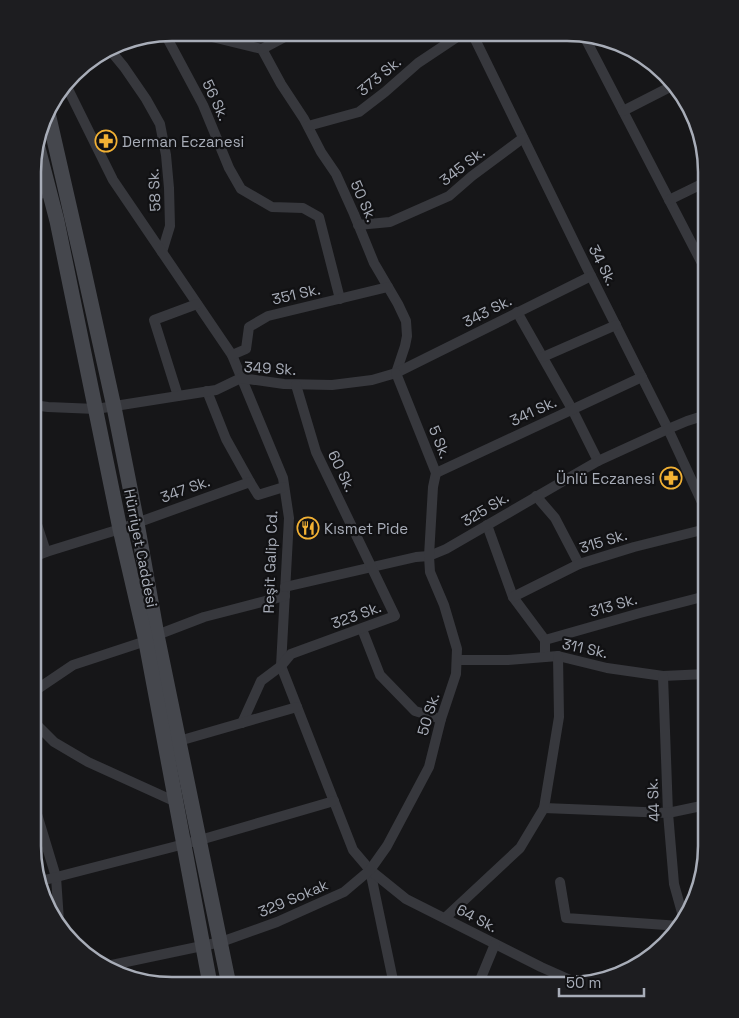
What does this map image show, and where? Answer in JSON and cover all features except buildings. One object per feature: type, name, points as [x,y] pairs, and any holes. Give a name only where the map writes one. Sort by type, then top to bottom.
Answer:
[{"type":"main road","name":"Hürriyet Caddesi","points":[[51,124],[114,407],[137,523],[151,638],[176,802],[209,977]]},
{"type":"main road","name":"Hürriyet Caddesi","points":[[41,169],[57,221],[120,529],[179,741],[228,977]]},
{"type":"street","name":"56 Sk.","points":[[169,41],[204,106],[229,168],[241,189],[272,207],[303,208],[319,217],[340,299]]},
{"type":"street","points":[[229,41],[262,49],[277,41]]},
{"type":"street","name":"373 Sk.","points":[[308,126],[359,112],[418,63],[450,41]]},
{"type":"street","name":"34 Sk.","points":[[476,41],[668,429],[698,493]]},
{"type":"street","points":[[588,43],[698,255]]},
{"type":"street","name":"50 Sk.","points":[[262,49],[281,84],[308,126],[321,152],[336,174],[374,263],[406,321],[405,346],[396,373]]},
{"type":"street","name":"58 Sk.","points":[[114,55],[146,99],[160,124],[166,155],[170,226],[162,252]]},
{"type":"street","points":[[623,111],[667,89]]},
{"type":"street","name":"Reşit Galip Cd.","points":[[69,92],[113,180],[232,355],[283,478],[289,518],[281,666],[353,850],[370,870],[392,977]]},
{"type":"street","name":"345 Sk.","points":[[358,225],[390,222],[450,196],[472,176],[523,138]]},
{"type":"street","points":[[669,200],[698,186]]},
{"type":"street","points":[[41,194],[49,191]]},
{"type":"street","name":"343 Sk.","points":[[396,373],[592,276]]},
{"type":"street","name":"351 Sk.","points":[[232,355],[246,349],[249,327],[268,316],[388,287]]},
{"type":"street","points":[[178,396],[154,320],[197,304]]},
{"type":"street","points":[[517,312],[544,357],[598,461]]},
{"type":"street","points":[[544,357],[616,325]]},
{"type":"street","name":"349 Sk.","points":[[41,406],[96,409],[114,407],[216,390],[241,378],[296,385],[332,385],[372,380],[396,373]]},
{"type":"street","name":"5 Sk.","points":[[396,373],[436,473],[433,488],[429,556]]},
{"type":"street","name":"341 Sk.","points":[[436,473],[642,377]]},
{"type":"street","name":"60 Sk.","points":[[296,385],[316,452],[372,567]]},
{"type":"street","points":[[207,391],[226,439],[258,495],[284,487]]},
{"type":"street","name":"325 Sk.","points":[[41,687],[73,665],[204,617],[285,591],[372,567],[429,556],[446,549],[598,461],[698,418]]},
{"type":"street","name":"347 Sk.","points":[[41,554],[120,529],[250,482]]},
{"type":"street","points":[[536,496],[555,518],[579,564]]},
{"type":"street","points":[[487,525],[513,596],[544,640],[545,657]]},
{"type":"street","name":"315 Sk.","points":[[513,596],[579,564],[634,547],[697,531]]},
{"type":"street","points":[[41,537],[46,552]]},
{"type":"street","name":"50 Sk.","points":[[370,870],[387,846],[428,767],[456,674],[457,649],[444,605],[430,572],[429,556]]},
{"type":"street","name":"323 Sk.","points":[[242,723],[261,681],[281,666],[292,654],[395,616],[372,567]]},
{"type":"street","name":"313 Sk.","points":[[544,640],[697,598]]},
{"type":"street","points":[[362,629],[380,676],[415,711],[441,719]]},
{"type":"street","points":[[445,918],[520,848],[544,808],[558,717],[558,656]]},
{"type":"street","name":"311 Sk.","points":[[457,660],[508,660],[558,656],[607,668],[663,676],[697,674]]},
{"type":"street","name":"44 Sk.","points":[[663,676],[668,813],[674,884],[681,909]]},
{"type":"street","points":[[179,741],[297,707]]},
{"type":"street","points":[[41,729],[54,742],[88,762],[176,802]]},
{"type":"street","points":[[46,879],[200,840],[334,801]]},
{"type":"street","points":[[544,808],[668,813],[697,807]]},
{"type":"street","points":[[41,827],[56,876],[58,910]]},
{"type":"street","name":"64 Sk.","points":[[370,870],[406,899],[564,977]]},
{"type":"street","name":"329 Sokak","points":[[116,964],[221,942],[277,922],[344,892],[370,870]]},
{"type":"street","points":[[560,882],[566,918],[670,925]]},
{"type":"street","points":[[481,977],[495,944]]},
{"type":"place","name":"Derman Eczanesi","points":[[106,141]]},
{"type":"place","name":"Ünlü Eczanesi","points":[[671,478]]},
{"type":"place","name":"Kısmet Pide","points":[[308,528]]}]
